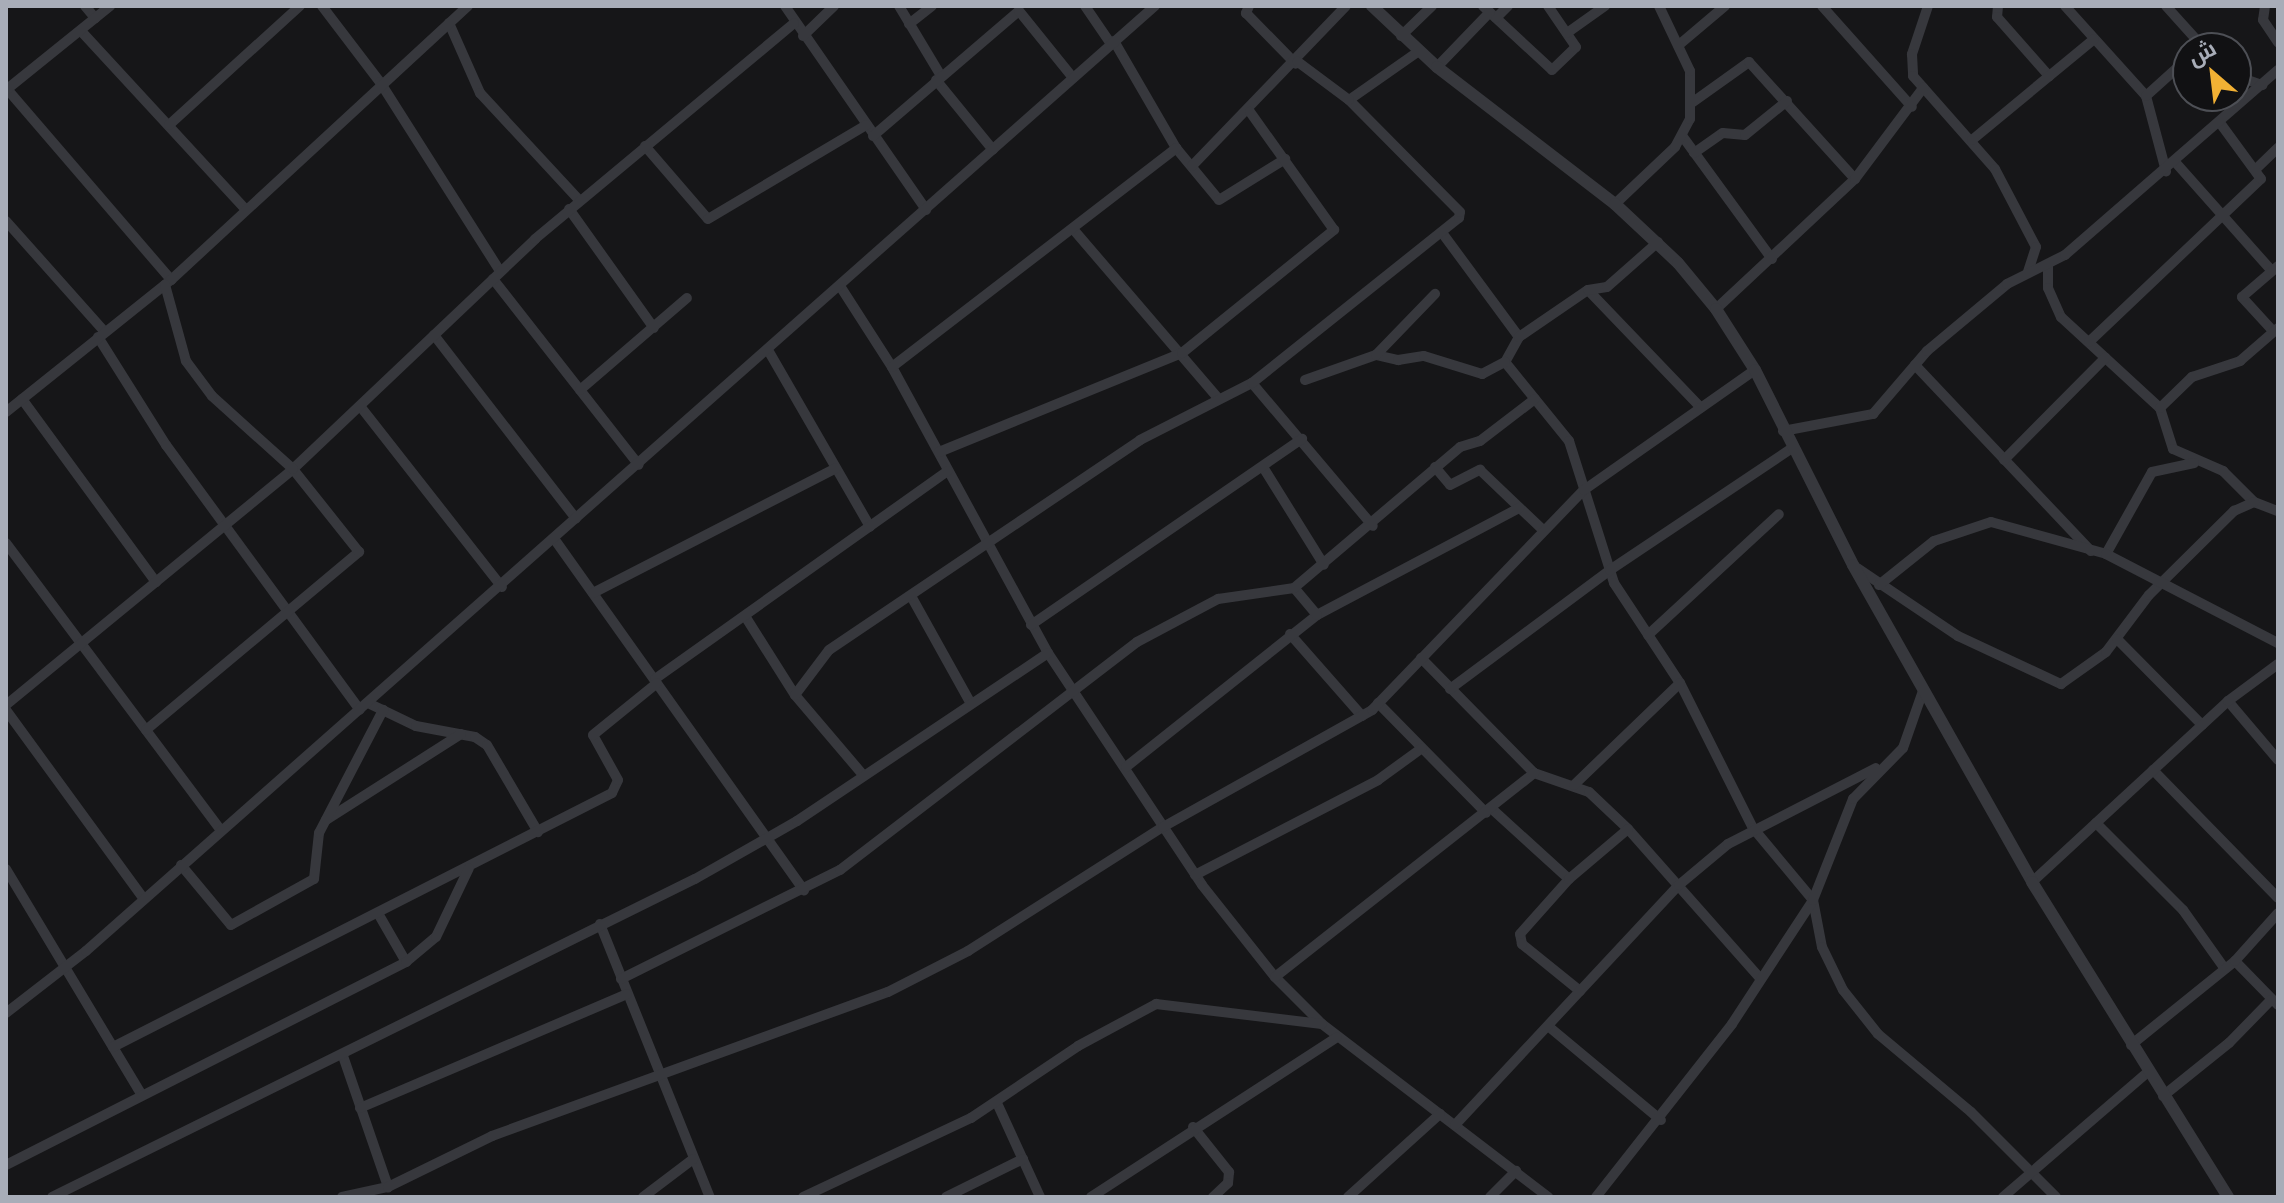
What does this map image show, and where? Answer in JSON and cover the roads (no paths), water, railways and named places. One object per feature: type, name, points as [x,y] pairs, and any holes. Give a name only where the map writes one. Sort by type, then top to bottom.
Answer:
[{"type":"street","points":[[85,6],[95,18]]},
{"type":"street","points":[[110,6],[6,90],[168,283],[186,361],[212,396],[293,469],[359,552],[146,730]]},
{"type":"street","points":[[169,125],[300,6]]},
{"type":"street","points":[[322,6],[380,82],[496,275],[639,465]]},
{"type":"street","points":[[6,412],[168,283],[380,82],[468,6]]},
{"type":"street","points":[[785,6],[926,210]]},
{"type":"street","points":[[803,36],[834,6]]},
{"type":"street","points":[[899,6],[939,78],[993,150]]},
{"type":"street","points":[[909,24],[932,6]]},
{"type":"street","points":[[1085,6],[1113,42],[1176,148],[1222,202],[1285,159]]},
{"type":"street","points":[[6,1013],[65,968],[502,587],[1155,6]]},
{"type":"street","points":[[795,695],[821,656],[1140,440],[1252,383],[1443,234],[1460,212],[1349,100],[1297,63],[1246,13],[1249,6]]},
{"type":"street","points":[[1192,166],[1250,112],[1346,6]]},
{"type":"street","points":[[1372,6],[1437,67],[1615,204],[1658,242],[1716,309],[1755,370],[1853,565],[2032,882],[2228,1197]]},
{"type":"street","points":[[1401,36],[1432,6]]},
{"type":"street","points":[[1437,67],[1490,12],[1508,6]]},
{"type":"street","points":[[1490,12],[1552,70],[1575,50],[1548,6]]},
{"type":"street","points":[[1567,33],[1605,6]]},
{"type":"street","points":[[1615,204],[1683,137],[1693,102],[1680,44],[1659,6]]},
{"type":"street","points":[[1680,44],[1725,6]]},
{"type":"street","points":[[1822,6],[1912,107]]},
{"type":"street","points":[[1928,6],[1911,66],[1923,88],[1972,140],[2031,235],[2035,258],[2028,272]]},
{"type":"street","points":[[1998,6],[1997,17],[2049,76]]},
{"type":"street","points":[[2065,6],[2146,96],[2166,171]]},
{"type":"street","points":[[2166,6],[2189,32]]},
{"type":"street","points":[[2265,6],[2263,20],[2278,42]]},
{"type":"street","points":[[873,136],[1020,11],[1073,78]]},
{"type":"street","points":[[449,23],[480,93],[579,200]]},
{"type":"street","points":[[144,899],[6,707],[80,642],[293,469],[579,200],[794,23]]},
{"type":"street","points":[[81,31],[245,209]]},
{"type":"street","points":[[1972,140],[2094,39]]},
{"type":"street","points":[[1349,100],[1419,51]]},
{"type":"street","points":[[1693,102],[1749,62],[1855,179]]},
{"type":"street","points":[[1783,431],[1873,414],[1915,365],[2028,272],[2048,266],[2176,163],[2278,70]]},
{"type":"street","points":[[2146,96],[2172,72]]},
{"type":"street","points":[[2252,82],[2262,85]]},
{"type":"street","points":[[1716,309],[1855,179],[1912,107],[1923,88]]},
{"type":"street","points":[[1694,153],[1723,133],[1745,135],[1787,101]]},
{"type":"street","points":[[939,452],[1182,353],[1336,227],[1250,112]]},
{"type":"street","points":[[2089,342],[2261,179],[2257,168],[2220,123]]},
{"type":"street","points":[[645,146],[708,219],[866,125]]},
{"type":"street","points":[[1683,137],[1772,259]]},
{"type":"street","points":[[892,367],[1176,148]]},
{"type":"street","points":[[2257,168],[2278,148]]},
{"type":"street","points":[[2160,408],[2192,377],[2240,361],[2275,329],[2242,297],[2274,268],[2176,163]]},
{"type":"street","points":[[569,209],[654,328]]},
{"type":"street","points":[[6,221],[101,334],[224,527],[364,706],[383,710],[416,726],[461,733],[494,753],[538,832]]},
{"type":"street","points":[[1073,229],[1218,398]]},
{"type":"street","points":[[1443,234],[1519,337]]},
{"type":"street","points":[[1376,355],[1395,360],[1424,356],[1482,374],[1505,362],[1519,337],[1588,290],[1607,287],[1658,242]]},
{"type":"street","points":[[2048,266],[2052,302],[2105,358],[2160,408],[2173,449],[2196,463],[2223,471],[2254,502],[2277,510]]},
{"type":"street","points":[[840,286],[892,367],[1031,625],[1195,875],[1275,977],[1322,1024],[1548,1197]]},
{"type":"street","points":[[1588,290],[1701,408]]},
{"type":"street","points":[[1305,380],[1376,355],[1435,294]]},
{"type":"street","points":[[580,390],[687,298]]},
{"type":"street","points":[[434,335],[576,519]]},
{"type":"street","points":[[768,350],[870,527]]},
{"type":"street","points":[[2004,460],[2105,358]]},
{"type":"street","points":[[1505,362],[1569,441],[1610,570],[1680,683],[1753,828],[1813,900],[1822,947],[1843,990],[1878,1034],[2033,1170],[2056,1197]]},
{"type":"street","points":[[1915,365],[2091,551]]},
{"type":"street","points":[[342,1197],[388,1187],[492,1136],[901,986],[1163,827],[1362,716],[1584,490],[1755,370]]},
{"type":"street","points":[[1252,383],[1373,526]]},
{"type":"street","points":[[22,399],[156,582]]},
{"type":"street","points":[[621,979],[804,890],[894,834],[1071,688],[1137,642],[1214,600],[1294,588],[1373,526],[1435,467],[1535,399]]},
{"type":"street","points":[[360,406],[502,587]]},
{"type":"street","points":[[1031,625],[1302,439]]},
{"type":"street","points":[[1450,689],[1610,570],[1792,448]]},
{"type":"street","points":[[2106,554],[2152,472],[2196,463]]},
{"type":"street","points":[[1263,467],[1324,565]]},
{"type":"street","points":[[1435,467],[1450,485],[1480,470],[1544,531]]},
{"type":"street","points":[[593,593],[836,468]]},
{"type":"street","points":[[113,1047],[379,915],[617,787],[593,735],[656,681],[948,471]]},
{"type":"street","points":[[1853,565],[1879,585],[2047,683],[2073,680],[2117,639],[2132,613],[2234,511],[2254,502]]},
{"type":"street","points":[[1126,767],[1317,615],[1519,508]]},
{"type":"street","points":[[1648,635],[1779,514]]},
{"type":"street","points":[[1879,585],[1934,541],[1991,522],[2106,554],[2278,643]]},
{"type":"street","points":[[555,540],[804,890]]},
{"type":"street","points":[[6,543],[221,830]]},
{"type":"street","points":[[1294,588],[1317,615]]},
{"type":"street","points":[[911,596],[970,702]]},
{"type":"street","points":[[745,616],[795,695],[863,775]]},
{"type":"street","points":[[1290,634],[1362,716]]},
{"type":"street","points":[[2117,639],[2202,725]]},
{"type":"street","points":[[52,1197],[343,1056],[768,838],[1048,653]]},
{"type":"street","points":[[1421,658],[1534,773],[1574,785],[1628,829],[1760,978]]},
{"type":"street","points":[[2032,882],[2228,701],[2278,664]]},
{"type":"street","points":[[1574,785],[1680,683]]},
{"type":"street","points":[[1455,1125],[1679,885],[1753,828],[1878,767],[1903,748],[1923,691]]},
{"type":"street","points":[[2228,701],[2278,760]]},
{"type":"street","points":[[1378,703],[1489,811],[1569,879]]},
{"type":"street","points":[[181,865],[225,921],[238,924],[317,876],[324,821],[383,710]]},
{"type":"street","points":[[324,821],[461,733]]},
{"type":"street","points":[[1195,875],[1378,780],[1422,748]]},
{"type":"street","points":[[1596,1197],[1661,1120],[1813,900],[1845,816],[1878,767]]},
{"type":"street","points":[[2153,770],[2278,898]]},
{"type":"street","points":[[1275,977],[1534,773]]},
{"type":"street","points":[[2096,823],[2183,910],[2225,969]]},
{"type":"street","points":[[1580,991],[1519,939],[1569,879],[1628,829]]},
{"type":"street","points":[[6,1165],[406,962],[436,937],[469,868]]},
{"type":"street","points":[[6,869],[141,1094]]},
{"type":"street","points":[[2131,1045],[2235,961],[2278,913]]},
{"type":"street","points":[[379,915],[406,962]]},
{"type":"street","points":[[600,924],[657,1075],[710,1197]]},
{"type":"street","points":[[2163,1096],[2274,1003],[2235,961]]},
{"type":"street","points":[[360,1108],[627,994]]},
{"type":"street","points":[[803,1197],[997,1103],[1078,1046],[1156,1004],[1322,1024]]},
{"type":"street","points":[[1548,1026],[1661,1120]]},
{"type":"street","points":[[1091,1197],[1193,1127],[1337,1037]]},
{"type":"street","points":[[343,1056],[388,1187]]},
{"type":"street","points":[[2003,1197],[2148,1072]]},
{"type":"street","points":[[997,1103],[1040,1197]]},
{"type":"street","points":[[1348,1197],[1440,1114]]},
{"type":"street","points":[[1193,1127],[1229,1172],[1228,1183],[1213,1197]]},
{"type":"street","points":[[643,1197],[693,1159]]},
{"type":"street","points":[[946,1197],[1023,1159]]},
{"type":"street","points":[[1490,1197],[1516,1171]]}]
